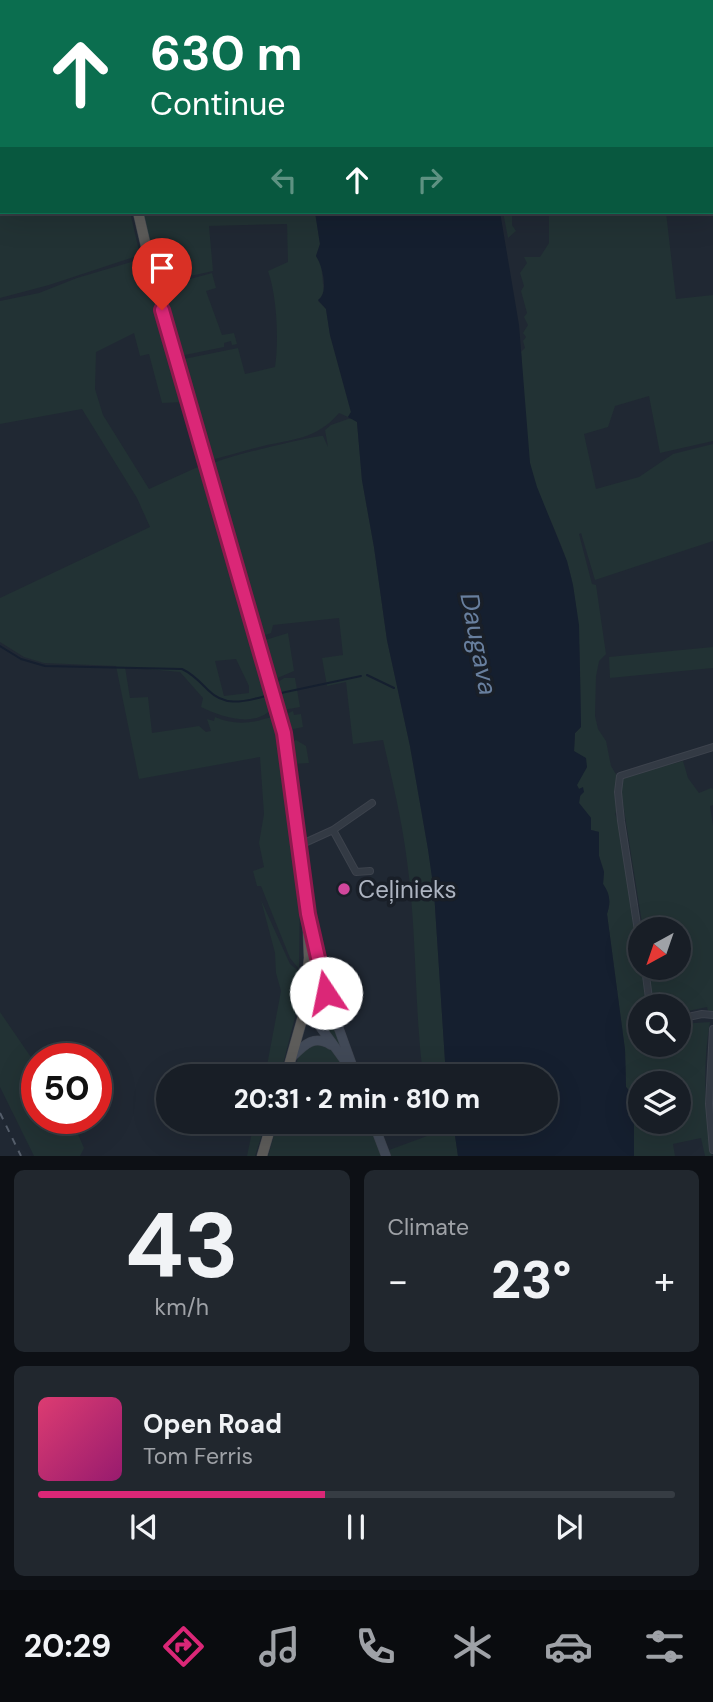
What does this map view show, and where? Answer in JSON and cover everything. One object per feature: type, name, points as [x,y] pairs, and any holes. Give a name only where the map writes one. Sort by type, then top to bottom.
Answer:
[{"type":"highway","points":[[138,214],[155,285],[285,740],[308,914],[306,1002],[290,1064]]},
{"type":"highway","points":[[262,1156],[268,1134]]},
{"type":"main road","points":[[308,914],[326,993],[351,1064]]},
{"type":"main road","points":[[307,987],[318,984],[326,993]]},
{"type":"main road","points":[[306,1002],[347,1064]]},
{"type":"main road","points":[[292,1058],[312,1040],[324,1040],[334,1046]]},
{"type":"main road","points":[[378,1134],[386,1156]]},
{"type":"street","points":[[636,917],[621,821],[618,792],[620,776],[713,747]]},
{"type":"street","points":[[300,845],[333,830],[372,803]]},
{"type":"street","points":[[333,830],[356,872],[370,871]]},
{"type":"street","points":[[691,1016],[713,1015]]},
{"type":"street","points":[[713,1030],[709,1104],[713,1150]]},
{"type":"shaded area","points":[[0,214],[130,214],[140,255],[0,298]]},
{"type":"shaded area","points":[[142,214],[315,214],[320,244],[316,256],[321,264],[324,293],[318,301],[326,309],[330,335],[351,412],[348,417],[339,413],[312,434],[211,460],[181,361],[238,348],[245,374],[275,367],[276,319],[268,271],[288,262],[287,224],[209,226],[213,271],[159,283]]},
{"type":"shaded area","points":[[503,214],[512,214],[512,225],[516,231],[508,238]]},
{"type":"shaded area","points":[[549,214],[666,214],[676,299],[713,295],[713,441],[660,453],[649,396],[615,406],[608,427],[584,434],[596,489],[639,477],[673,454],[713,444],[713,541],[595,580],[581,533],[579,534],[592,584],[596,585],[606,654],[599,661],[596,676],[595,716],[598,729],[606,741],[611,766],[617,776],[618,808],[615,814],[619,823],[635,917],[628,917],[628,980],[645,980],[647,994],[628,994],[628,1057],[691,1057],[691,1023],[710,1022],[705,1089],[712,1156],[705,1156],[701,1138],[673,1144],[675,1156],[633,1154],[633,1134],[691,1134],[691,1071],[628,1071],[628,1089],[626,1087],[625,1050],[607,914],[609,898],[603,884],[599,832],[591,830],[591,818],[579,803],[582,788],[579,789],[576,785],[587,767],[574,751],[575,733],[581,727],[576,604],[567,561],[531,470],[526,437],[521,352],[525,348],[523,341],[526,337],[523,333],[528,325],[524,317],[527,313],[521,291],[524,286],[520,273],[527,263],[524,257],[540,257],[549,243]]},
{"type":"shaded area","points":[[138,260],[144,263],[184,402],[162,403],[149,354],[140,356],[134,333],[96,352],[95,389],[103,415],[149,489],[200,466],[185,407],[273,707],[258,718],[229,717],[201,707],[203,698],[180,672],[125,667],[130,698],[148,697],[152,733],[199,726],[206,732],[211,731],[207,719],[214,721],[215,717],[241,723],[275,718],[281,742],[300,882],[299,969],[290,958],[261,886],[257,886],[253,871],[264,867],[259,843],[264,814],[260,757],[139,779],[116,666],[44,663],[24,657],[0,642],[0,598],[150,527],[137,498],[82,409],[0,424],[0,301],[39,293],[77,278]],"holes":[[[236,659],[249,686],[249,693],[224,696],[215,661]]]},
{"type":"shaded area","points":[[212,273],[216,288],[206,291],[222,335],[234,333],[237,344],[232,345],[231,341],[224,343],[224,347],[180,356],[161,287]]},
{"type":"shaded area","points":[[348,419],[357,422],[362,480],[387,640],[410,746],[434,891],[445,1064],[422,1064],[410,888],[402,830],[383,740],[353,744],[346,682],[327,686],[322,658],[343,655],[339,618],[273,625],[271,633],[260,635],[212,464],[249,452],[323,436],[328,447],[325,430]]},
{"type":"shaded area","points":[[288,633],[294,671],[275,679],[262,641]]},
{"type":"shaded area","points":[[713,647],[713,668],[610,678],[609,657]]},
{"type":"shaded area","points":[[284,678],[295,678],[300,707],[283,710],[275,684]]},
{"type":"shaded area","points":[[293,711],[294,715],[301,714],[303,727],[288,730],[285,715]]},
{"type":"shaded area","points":[[296,740],[306,746],[309,763],[293,764],[290,743]]},
{"type":"shaded area","points":[[683,761],[688,778],[699,793],[713,789],[713,805],[710,806],[713,826],[713,1011],[708,1011],[707,1007],[691,1010],[691,994],[652,994],[650,980],[691,980],[691,917],[641,917],[621,791],[623,777]]},
{"type":"shaded area","points":[[261,900],[290,964],[301,973],[295,1017],[283,1064],[267,1064],[281,991],[276,973],[275,953]]},
{"type":"shaded area","points":[[319,988],[343,1051],[319,1017],[314,991]]},
{"type":"shaded area","points":[[0,1012],[21,1043],[21,1130],[0,1087]]},
{"type":"shaded area","points":[[310,1044],[328,1045],[341,1064],[296,1064],[299,1054]]},
{"type":"shaded area","points":[[23,1134],[78,1134],[84,1148],[80,1156],[34,1156]]},
{"type":"shaded area","points":[[252,1134],[262,1134],[255,1156],[247,1156]]},
{"type":"shaded area","points":[[274,1134],[374,1134],[382,1156],[268,1156]]},
{"type":"shaded area","points":[[433,1134],[455,1134],[458,1156],[391,1156],[389,1150]]},
{"type":"water","name":"Daugava","points":[[315,214],[500,214],[519,325],[530,463],[567,561],[579,625],[581,727],[575,733],[574,751],[586,758],[587,767],[577,785],[579,789],[583,787],[584,792],[579,803],[591,818],[591,830],[599,832],[599,856],[604,872],[603,884],[609,898],[607,914],[625,1050],[628,1134],[634,1134],[634,1156],[458,1156],[455,1134],[558,1134],[558,1064],[445,1064],[434,891],[428,849],[410,746],[387,640],[362,480],[357,422],[348,417],[351,412],[330,335],[326,309],[318,300],[324,286],[323,273],[316,256],[320,244]]},
{"type":"waterway","points":[[0,646],[21,659],[45,666],[182,669],[215,696],[229,701],[266,696]]},
{"type":"waterway","points":[[367,675],[394,688]]},
{"type":"waterway","points":[[281,693],[361,676]]},
{"type":"railway","points":[[0,1113],[21,1156]]},
{"type":"place","name":"Ceļinieks","points":[[344,889]]},
{"type":"route","points":[[162,310],[284,733],[308,914],[326,993]]}]
